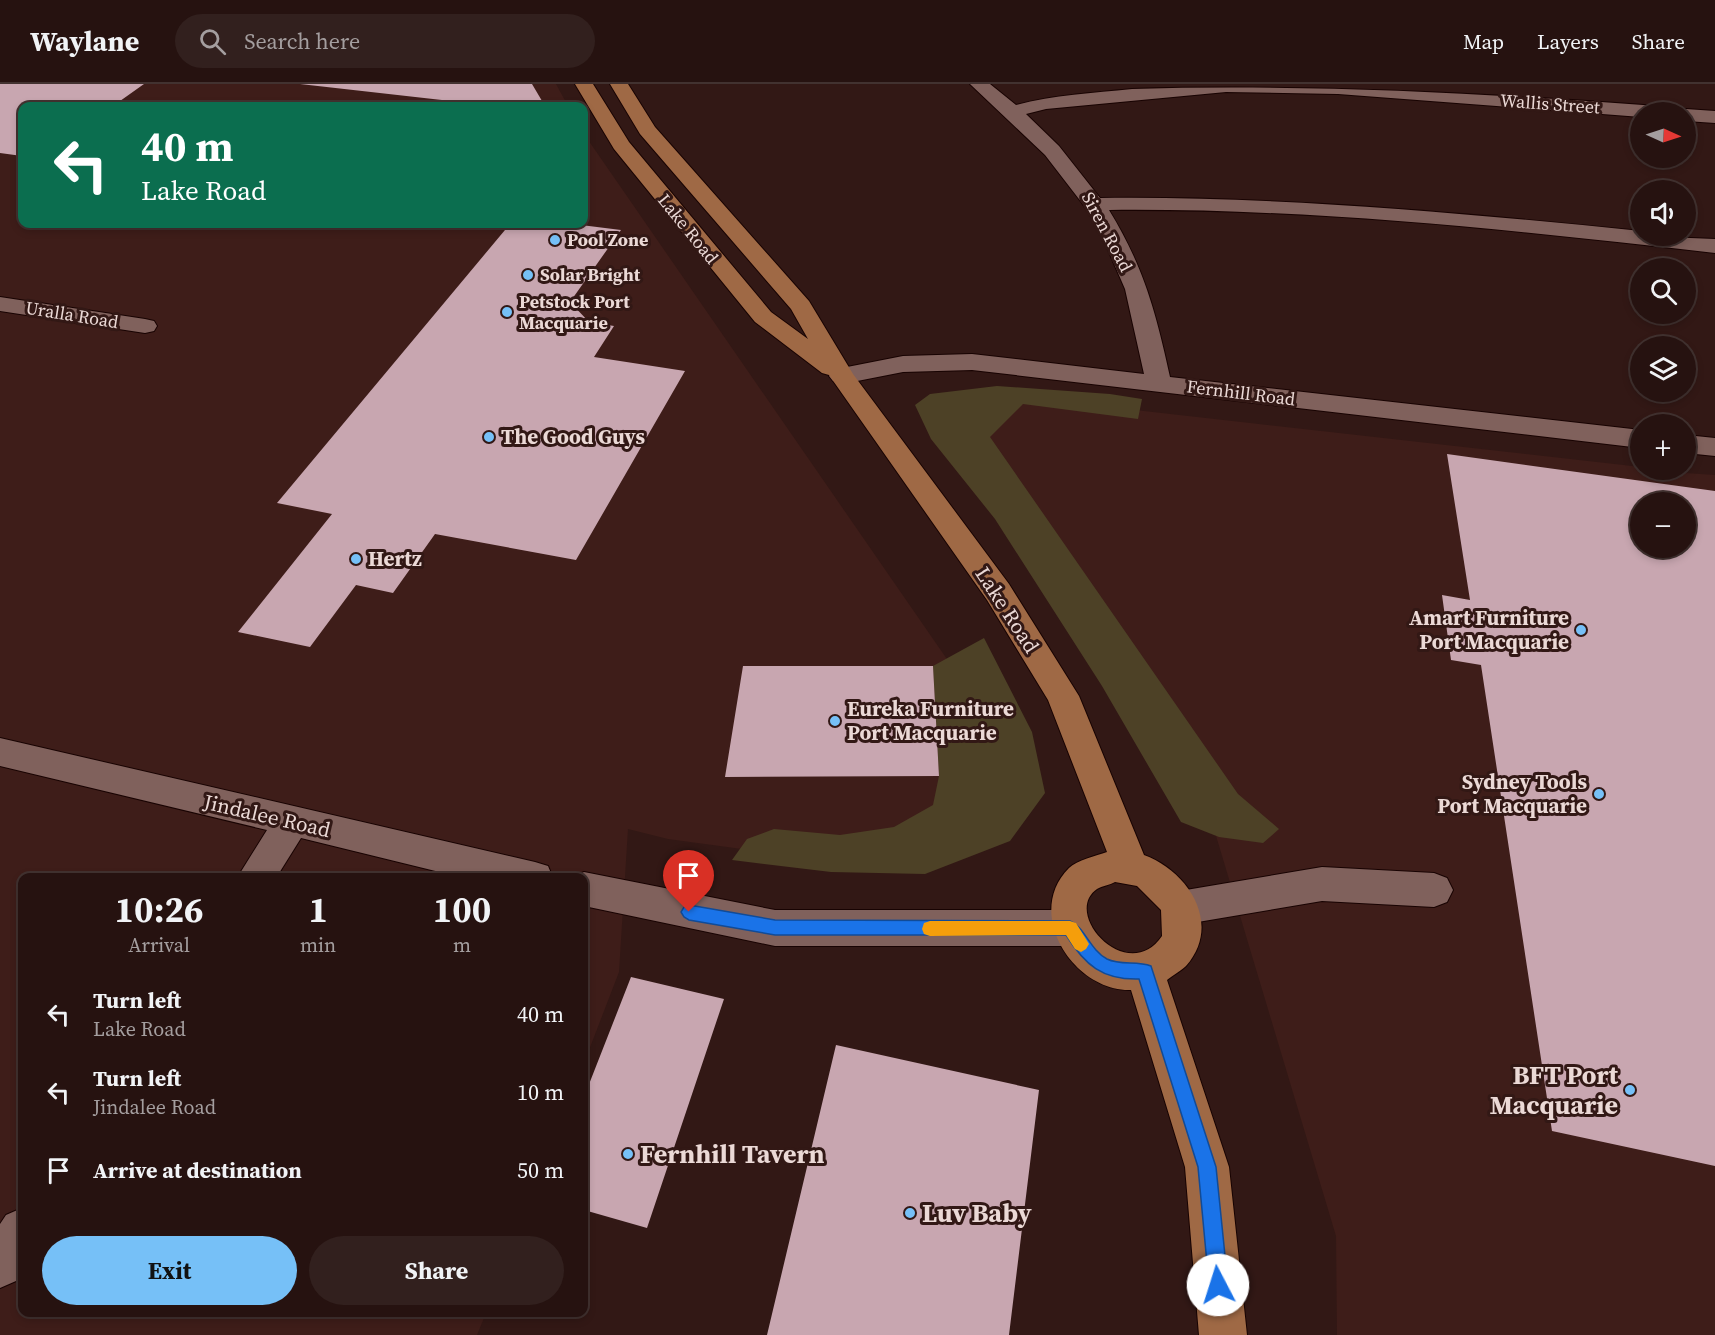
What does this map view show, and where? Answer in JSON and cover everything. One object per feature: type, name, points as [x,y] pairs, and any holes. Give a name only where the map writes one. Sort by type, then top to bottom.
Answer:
[{"type":"main road","name":"Lake Road","points":[[584,84],[621,145],[763,317],[842,376]]},
{"type":"main road","name":"Lake Road","points":[[619,84],[647,130],[801,306],[842,376],[998,592],[1063,696],[1131,867]]},
{"type":"main road","points":[[1114,866],[1131,867],[1150,874],[1170,891],[1180,908],[1184,926],[1180,944],[1163,964],[1145,971],[1125,972],[1103,965],[1086,953],[1070,928],[1067,910],[1071,892],[1081,879],[1096,869],[1114,866]]},
{"type":"main road","points":[[1145,971],[1207,1167],[1223,1335]]},
{"type":"street","name":"Siren Road","points":[[979,84],[1014,111],[1068,167],[1096,204],[1137,291],[1159,384]]},
{"type":"street","name":"Wallis Street","points":[[1014,111],[1046,103],[1226,86],[1338,88],[1630,110]]},
{"type":"street","points":[[1696,116],[1715,117]]},
{"type":"street","points":[[1096,204],[1170,203],[1350,213],[1586,231],[1715,246]]},
{"type":"street","name":"Uralla Road","points":[[0,304],[145,326]]},
{"type":"street","name":"Fernhill Road","points":[[842,376],[903,363],[953,362],[1630,438]]},
{"type":"street","points":[[1696,445],[1715,447]]},
{"type":"street","name":"Jindalee Road","points":[[0,752],[513,873]]},
{"type":"street","points":[[258,873],[292,822]]},
{"type":"street","points":[[1180,908],[1322,884],[1434,890]]},
{"type":"street","points":[[588,889],[689,912],[775,928],[1070,928]]},
{"type":"street","points":[[0,1265],[18,1237]]},
{"type":"shaded area","points":[[0,84],[556,84],[566,102],[18,102],[18,228],[588,228],[588,140],[969,691],[1006,808],[801,857],[668,839],[628,829],[619,972],[588,1053],[588,873],[18,873],[18,1317],[484,1317],[477,1335],[0,1335]]},
{"type":"shaded area","points":[[997,386],[1110,394],[1142,399],[1138,419],[1023,404],[990,437],[1238,794],[1279,829],[1263,843],[1219,837],[1181,822],[1102,686],[995,519],[931,439],[915,405],[930,394]]},
{"type":"shaded area","points":[[976,392],[1630,466],[1630,480],[1696,480],[1696,474],[1715,475],[1715,1335],[1337,1335],[1336,1236],[1199,779],[948,415]]},
{"type":"shaded area","points":[[984,638],[1032,732],[1045,793],[1010,841],[925,874],[831,872],[732,860],[747,839],[774,829],[840,835],[894,827],[933,805],[939,776],[933,666]]},
{"type":"building","points":[[0,84],[144,84],[119,102],[18,102],[18,155],[0,153]]},
{"type":"building","points":[[300,84],[532,84],[543,102],[460,102]]},
{"type":"building","name":"The Good Guys","points":[[588,226],[621,230],[570,302],[589,322],[614,326],[594,357],[685,371],[576,560],[435,534],[393,593],[356,585],[310,647],[238,632],[332,514],[277,503],[507,228],[588,228]]},
{"type":"building","points":[[1447,454],[1715,491],[1715,1166],[1552,1131],[1481,665],[1451,660],[1442,595],[1470,600]]},
{"type":"building","name":"Eureka Furniture Port Macquarie","points":[[743,666],[933,666],[939,776],[725,777]]},
{"type":"building","name":"Fernhill Tavern","points":[[631,977],[724,999],[647,1228],[588,1211],[588,1087]]},
{"type":"building","name":"Luv Baby","points":[[836,1045],[1039,1090],[1009,1335],[767,1335]]},
{"type":"slow traffic","points":[[930,929],[1070,928],[1081,944]]},
{"type":"place","name":"Pool Zone","points":[[555,240]]},
{"type":"place","name":"Solar Bright","points":[[528,275]]},
{"type":"place","name":"Petstock Port Macquarie","points":[[507,312]]},
{"type":"place","name":"The Good Guys","points":[[489,437]]},
{"type":"place","name":"Hertz","points":[[356,559]]},
{"type":"place","name":"Amart Furniture Port Macquarie","points":[[1581,630]]},
{"type":"place","name":"Eureka Furniture Port Macquarie","points":[[835,721]]},
{"type":"place","name":"Sydney Tools Port Macquarie","points":[[1599,794]]},
{"type":"place","name":"BFT Port Macquarie","points":[[1630,1090]]},
{"type":"place","name":"Fernhill Tavern","points":[[628,1154]]},
{"type":"place","name":"Luv Baby","points":[[910,1213]]},
{"type":"route","points":[[689,912],[775,928],[1070,928],[1086,953],[1103,965],[1125,972],[1145,971],[1207,1167],[1218,1285]]}]
